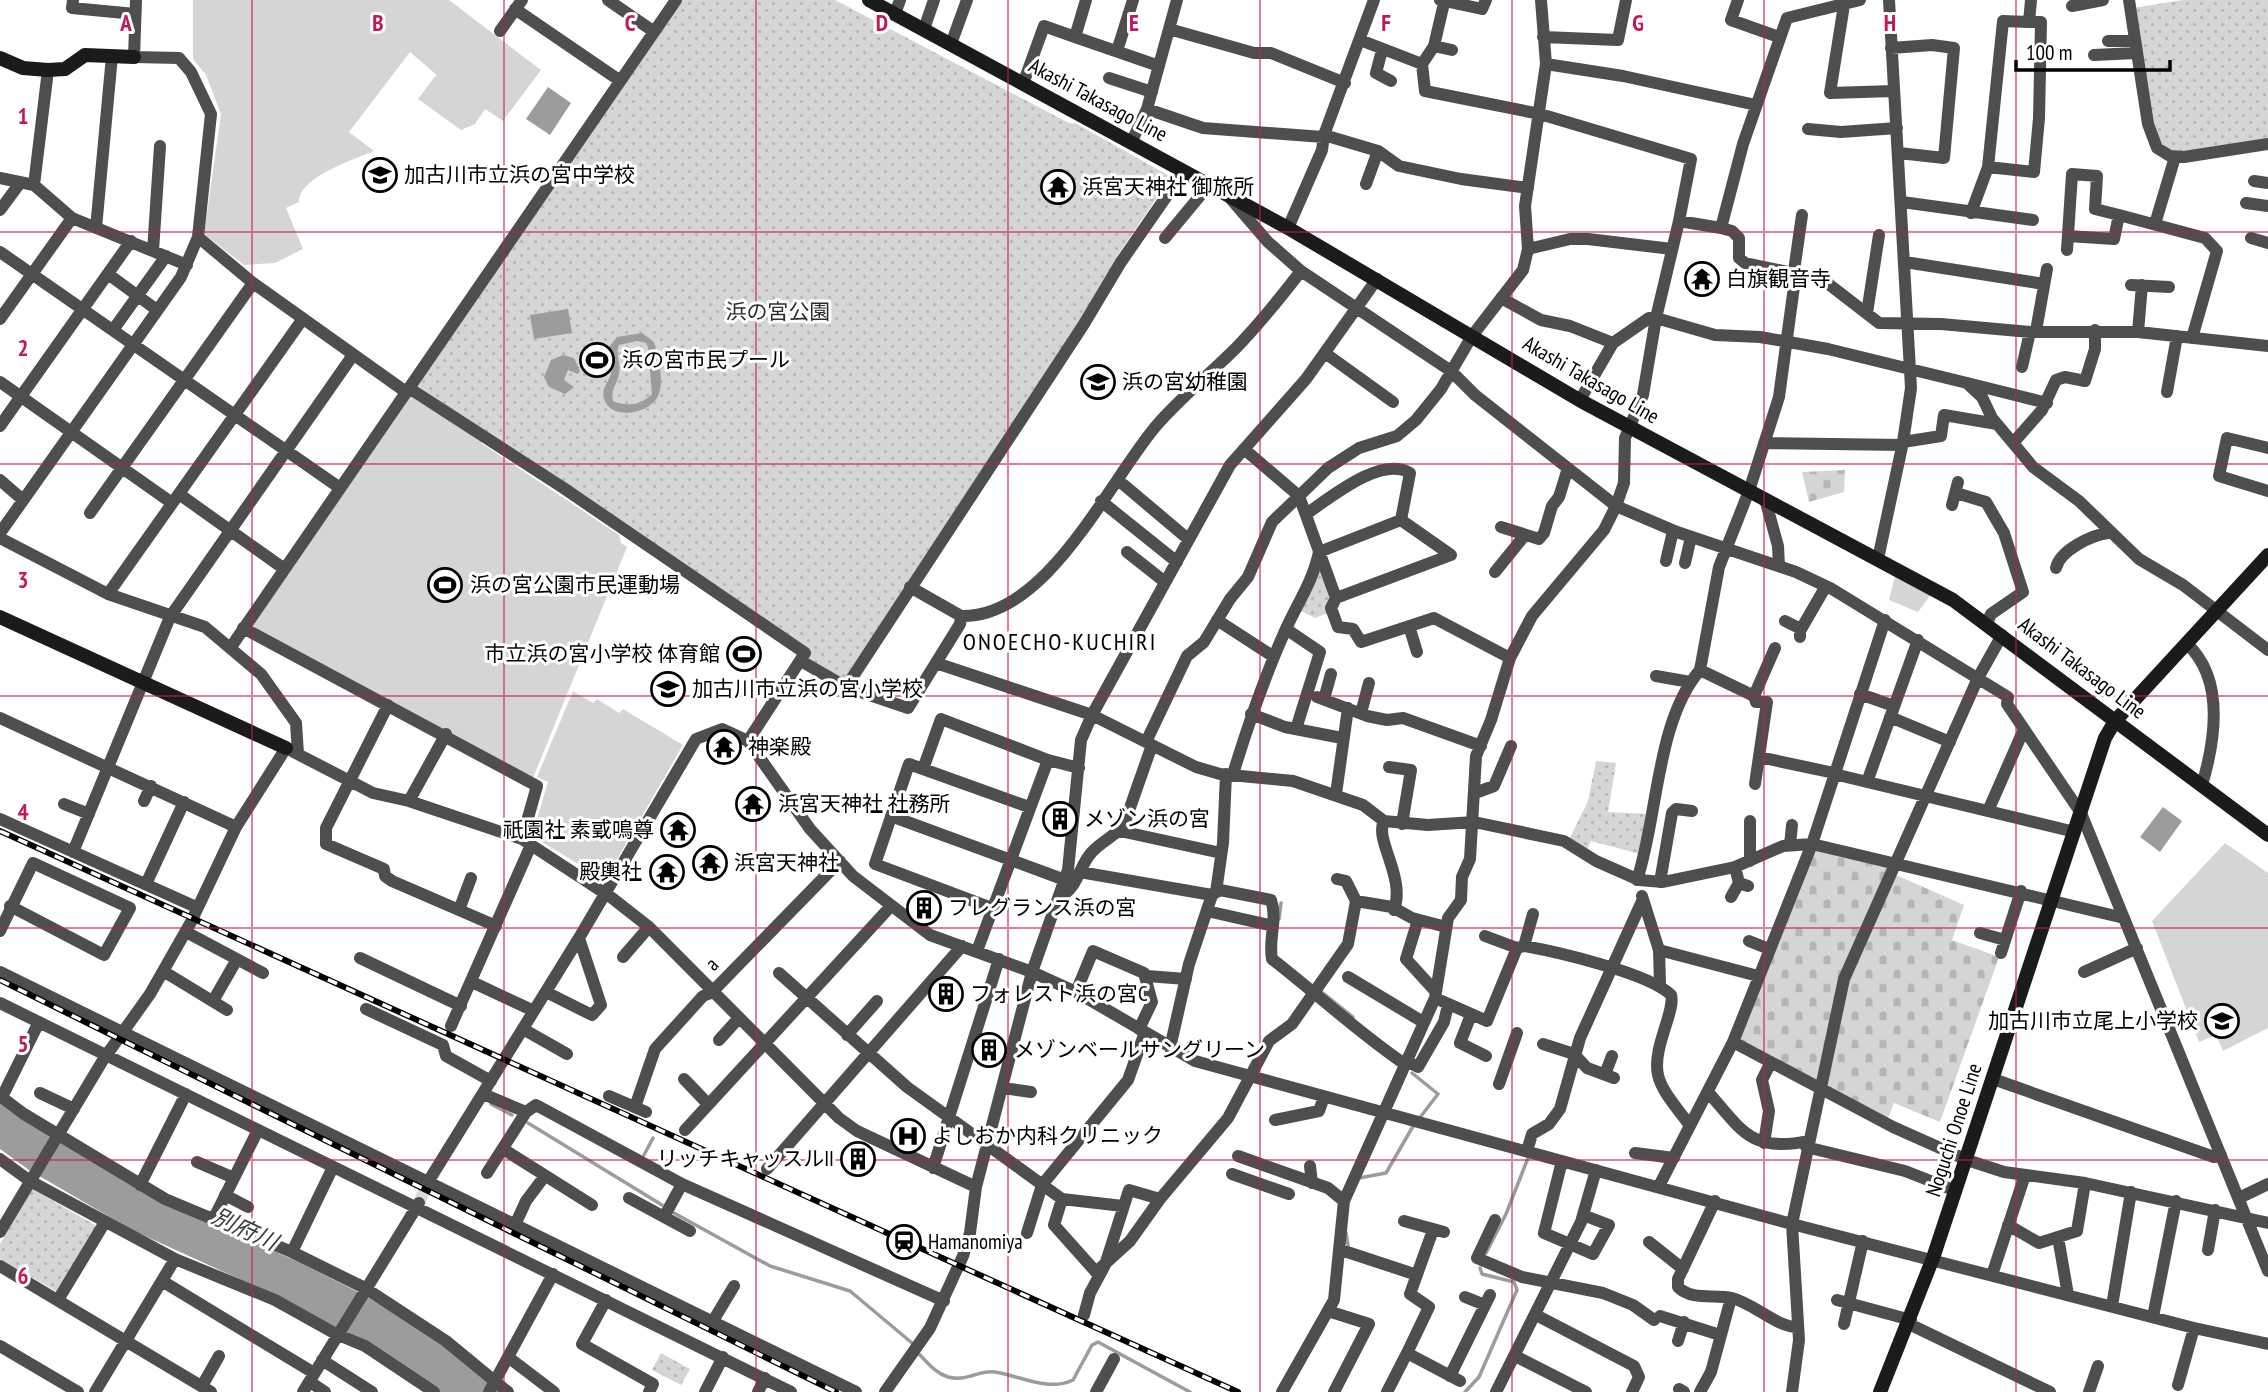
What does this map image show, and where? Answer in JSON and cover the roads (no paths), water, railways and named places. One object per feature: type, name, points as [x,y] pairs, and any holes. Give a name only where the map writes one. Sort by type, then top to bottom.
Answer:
[{"type":"main road","name":"Akashi Takasago Line","points":[[869,0],[898,7],[924,29],[1288,228],[1580,400],[1946,596],[1987,623],[2268,835]]},
{"type":"main road","points":[[0,58],[23,68],[48,70],[65,69],[85,55],[134,57]]},
{"type":"main road","name":"Noguchi Onoe Line","points":[[1880,1392],[1910,1322],[1933,1258],[2102,746],[2115,720],[2268,555]]},
{"type":"main road","points":[[0,617],[292,751]]},
{"type":"street","points":[[73,0],[72,8],[135,14]]},
{"type":"street","points":[[0,1232],[186,932],[236,827],[292,751],[296,723],[261,674],[205,627],[108,594],[0,536],[187,265],[198,237],[211,114],[206,98],[179,58],[134,57],[136,0]]},
{"type":"street","points":[[608,0],[653,32]]},
{"type":"street","points":[[231,647],[676,0]]},
{"type":"street","points":[[924,29],[934,0]]},
{"type":"street","points":[[951,44],[967,0]]},
{"type":"street","points":[[1074,37],[1086,0]]},
{"type":"street","points":[[1117,51],[1133,0]]},
{"type":"street","points":[[1132,143],[1147,109],[1177,0]]},
{"type":"street","points":[[1288,228],[1322,150],[1324,136],[1374,0]]},
{"type":"street","points":[[1282,1392],[1334,1300],[1344,1201],[1436,995],[1448,918],[1461,901],[1462,877],[1470,859],[1476,756],[1510,658],[1532,617],[1604,530],[1624,482],[1625,438],[1643,395],[1656,318],[1691,159],[1540,114],[1425,91],[1422,64],[1434,46],[1442,2],[1482,9],[1486,0]]},
{"type":"street","points":[[1059,896],[1072,887],[1091,852],[1120,831],[1135,799],[1149,744],[1178,670],[1187,656],[1204,642],[1248,577],[1272,522],[1328,468],[1348,455],[1403,433],[1429,406],[1472,336],[1523,270],[1528,249],[1525,206],[1546,64],[1541,0]]},
{"type":"street","points":[[1543,37],[1618,40],[1626,0]]},
{"type":"street","points":[[1736,0],[1731,20],[1779,37]]},
{"type":"street","points":[[1721,228],[1756,106],[1787,18],[1860,0]]},
{"type":"street","points":[[1878,559],[1903,444],[1911,370],[1899,153],[1893,128],[1894,91],[1889,0]]},
{"type":"street","points":[[2029,22],[2031,0]]},
{"type":"street","points":[[2072,6],[2104,0]]},
{"type":"street","points":[[2130,0],[2152,139],[2157,148],[2175,157],[2268,144]]},
{"type":"street","points":[[500,31],[518,5],[619,80]]},
{"type":"street","points":[[1844,5],[1830,93],[1894,91]]},
{"type":"street","points":[[1971,213],[1988,167],[2003,21],[2041,22],[2039,118],[2034,172],[1988,167]]},
{"type":"street","points":[[1023,84],[1044,26],[1159,66]]},
{"type":"street","points":[[1169,30],[1254,54],[1270,53],[1345,83]]},
{"type":"street","points":[[1360,40],[1422,64]]},
{"type":"street","points":[[2108,41],[2136,47]]},
{"type":"street","points":[[1891,48],[1932,45],[1954,48],[1944,158],[1899,153]]},
{"type":"street","points":[[1434,46],[1452,50]]},
{"type":"street","points":[[2094,55],[2136,47]]},
{"type":"street","points":[[1382,50],[1376,73],[1391,81]]},
{"type":"street","points":[[96,228],[112,56]]},
{"type":"street","points":[[1546,64],[1623,76],[1756,106]]},
{"type":"street","points":[[34,185],[48,70]]},
{"type":"street","points":[[1109,78],[1152,92]]},
{"type":"street","points":[[1147,109],[1203,128],[1324,136],[1378,151],[1406,167],[1461,179],[1528,188]]},
{"type":"street","points":[[1808,129],[1841,132],[1893,128]]},
{"type":"street","points":[[1366,184],[1378,151]]},
{"type":"street","points":[[153,251],[163,153]]},
{"type":"street","points":[[2155,224],[2175,157]]},
{"type":"street","points":[[846,687],[1091,314],[1121,262],[1184,171]]},
{"type":"street","points":[[2119,215],[2114,239],[2067,243],[2072,174],[2097,176],[2095,209],[2212,237],[2217,251],[2192,338]]},
{"type":"street","points":[[0,178],[34,185],[72,218],[187,265]]},
{"type":"street","points":[[2254,181],[2268,183]]},
{"type":"street","points":[[0,210],[20,183]]},
{"type":"street","points":[[1165,238],[1209,185]]},
{"type":"street","points":[[1228,196],[1268,242],[1301,271],[1451,371],[1475,395],[1616,506],[1673,531],[1779,566],[1826,586],[2008,696],[2007,705],[2081,813],[2268,1271]]},
{"type":"street","points":[[1902,202],[2033,220]]},
{"type":"street","points":[[2246,203],[2268,206]]},
{"type":"street","points":[[1660,984],[1659,950],[1638,880],[1670,732],[1690,682],[1700,670],[1719,567],[1749,491],[1779,397],[1802,215]]},
{"type":"street","points":[[0,318],[72,218]]},
{"type":"street","points":[[1679,221],[1732,231],[1739,238],[1739,258],[1745,263],[1822,279],[1879,323],[2033,331],[2138,332],[2267,342]]},
{"type":"street","points":[[1867,313],[1879,235]]},
{"type":"street","points":[[198,237],[253,283],[353,355],[562,487],[805,653],[748,741]]},
{"type":"street","points":[[2251,238],[2268,243]]},
{"type":"street","points":[[1528,249],[1570,239],[1672,249]]},
{"type":"street","points":[[0,426],[131,241]]},
{"type":"street","points":[[0,252],[233,416],[341,488]]},
{"type":"street","points":[[113,330],[166,256]]},
{"type":"street","points":[[1905,262],[2044,284]]},
{"type":"street","points":[[2022,367],[2047,269]]},
{"type":"street","points":[[910,587],[961,616],[988,613],[1016,600],[1052,566],[1156,426],[1237,347],[1301,271]]},
{"type":"street","points":[[108,274],[157,310]]},
{"type":"street","points":[[885,1392],[930,1328],[958,1271],[970,1233],[976,1188],[1032,972],[1065,880],[1082,740],[1092,715],[1230,465],[1325,353],[1377,279]]},
{"type":"street","points":[[90,513],[253,283]]},
{"type":"street","points":[[2138,332],[2137,285],[2169,287]]},
{"type":"street","points":[[1500,298],[1541,320],[1570,326],[1613,343]]},
{"type":"street","points":[[1580,400],[1613,343],[1649,318],[1656,318],[1715,335],[1738,334],[1868,358],[2047,403]]},
{"type":"street","points":[[108,594],[302,320]]},
{"type":"street","points":[[2008,443],[2047,403],[2056,380],[2065,377],[2085,381],[2095,349],[2095,330]]},
{"type":"street","points":[[2167,392],[2177,336]]},
{"type":"street","points":[[1325,353],[1393,402]]},
{"type":"street","points":[[73,852],[170,617],[353,355]]},
{"type":"street","points":[[0,382],[123,468],[230,529],[283,568]]},
{"type":"street","points":[[1967,383],[1982,397],[2008,443],[2033,467],[2079,501],[2108,533],[2139,559],[2183,585],[2214,612],[2268,650]]},
{"type":"street","points":[[1764,443],[1903,444],[1941,436],[1944,415],[1997,424]]},
{"type":"street","points":[[2268,448],[2227,438],[2219,476],[2268,491]]},
{"type":"street","points":[[1244,449],[1299,496],[1336,598]]},
{"type":"street","points":[[1306,514],[1349,483],[1391,467],[1410,472],[1401,520]]},
{"type":"street","points":[[1501,527],[1539,540],[1568,468]]},
{"type":"street","points":[[0,480],[23,500]]},
{"type":"street","points":[[1124,485],[1188,538]]},
{"type":"street","points":[[1955,493],[1986,502],[2004,533],[2023,592],[1991,614],[1987,623]]},
{"type":"street","points":[[1765,499],[1778,546],[1779,566]]},
{"type":"street","points":[[1101,501],[1177,562]]},
{"type":"street","points":[[1401,520],[1451,555],[1336,598],[1331,608],[1338,627],[1353,629],[1361,642],[1434,618],[1510,658]]},
{"type":"street","points":[[1319,552],[1401,520]]},
{"type":"street","points":[[1666,561],[1673,531]]},
{"type":"street","points":[[2056,568],[2059,558],[2085,541],[2108,533]]},
{"type":"street","points":[[1502,568],[1525,535]]},
{"type":"street","points":[[1685,563],[1691,537]]},
{"type":"street","points":[[1127,552],[1165,582]]},
{"type":"street","points":[[1170,1048],[1186,979],[1214,894],[1230,774],[1274,657],[1313,576],[1319,552]]},
{"type":"street","points":[[1785,621],[1801,633],[1826,586]]},
{"type":"street","points":[[801,661],[846,687],[908,708],[960,624],[961,616]]},
{"type":"street","points":[[1217,620],[1274,657]]},
{"type":"street","points":[[1659,1186],[1732,1042],[1812,844],[1885,620]]},
{"type":"street","points":[[1409,626],[1418,652]]},
{"type":"street","points":[[243,628],[446,734],[537,786],[527,842],[496,926],[452,1026]]},
{"type":"street","points":[[1286,629],[1320,652],[1296,729]]},
{"type":"street","points":[[1790,1391],[1796,1370],[1798,1327],[1792,1224],[1844,979],[1978,677],[2002,635]]},
{"type":"street","points":[[1867,782],[1918,640]]},
{"type":"street","points":[[2186,643],[2198,654],[2212,698],[2214,741],[2202,785]]},
{"type":"street","points":[[1755,784],[1768,702],[1756,702],[1754,696],[1775,648]]},
{"type":"street","points":[[936,663],[1092,715],[1196,767],[1230,774],[1279,777],[1336,793],[1363,805],[1384,821],[1402,824],[1474,822],[1564,841],[1596,861],[1638,880],[1660,882],[1735,867],[1790,845],[1812,844],[2052,898],[2124,918]]},
{"type":"street","points":[[1700,670],[1754,696]]},
{"type":"street","points":[[1332,674],[1321,698],[1387,720],[1403,719],[1481,746]]},
{"type":"street","points":[[1656,676],[1690,682]]},
{"type":"street","points":[[1361,713],[1369,683]]},
{"type":"street","points":[[1860,694],[1950,742]]},
{"type":"street","points":[[388,705],[326,828],[326,844],[384,869],[385,876],[392,881],[496,926]]},
{"type":"street","points":[[1336,793],[1348,708]]},
{"type":"street","points":[[1251,714],[1296,729],[1342,738]]},
{"type":"street","points":[[0,718],[236,827]]},
{"type":"street","points":[[923,769],[941,719],[1048,760],[1079,768]]},
{"type":"street","points":[[1987,811],[2024,729]]},
{"type":"street","points":[[428,1182],[579,939],[696,739],[722,730],[748,741],[810,829],[840,861],[891,906],[930,935],[1032,972],[1076,992],[1195,1061],[1792,1224],[1933,1258],[2194,1328],[2268,1344]]},
{"type":"street","points":[[409,801],[446,734]]},
{"type":"street","points":[[1475,793],[1494,786],[1511,746]]},
{"type":"street","points":[[292,751],[373,793],[409,801],[527,842],[605,894],[649,928],[764,1045],[857,1131],[976,1188]]},
{"type":"street","points":[[1759,757],[2075,832]]},
{"type":"street","points":[[977,951],[1048,760]]},
{"type":"street","points":[[992,908],[875,864],[909,764],[1029,807]]},
{"type":"street","points":[[1389,767],[1411,770],[1402,824]]},
{"type":"street","points":[[144,800],[151,786]]},
{"type":"street","points":[[146,884],[184,802]]},
{"type":"street","points":[[64,804],[89,814]]},
{"type":"street","points":[[1660,882],[1672,813],[1676,809],[1692,811]]},
{"type":"street","points":[[891,816],[1065,880]]},
{"type":"street","points":[[0,819],[196,907]]},
{"type":"street","points":[[1384,821],[1383,838],[1398,881],[1398,898],[1394,910]]},
{"type":"street","points":[[1750,861],[1751,821]]},
{"type":"street","points":[[1790,845],[1792,825]]},
{"type":"street","points":[[1120,831],[1221,853]]},
{"type":"street","name":"a","points":[[609,1096],[640,1109],[655,1049],[704,996],[711,993],[840,861]]},
{"type":"street","points":[[0,931],[10,906],[33,863],[130,908],[104,954],[10,906]]},
{"type":"street","points":[[1731,897],[1744,885],[1735,867]]},
{"type":"street","points":[[1080,872],[1214,894],[1220,890],[1271,901],[1275,911],[1270,948],[1272,960],[1315,987],[1369,1039],[1418,1067],[1444,1022],[1448,1004]]},
{"type":"street","points":[[459,910],[471,878]]},
{"type":"street","points":[[1062,1199],[1054,1222],[1056,1228],[1096,1272],[1130,1241],[1160,1199],[1240,1111],[1250,1077],[1269,1041],[1292,1024],[1315,987],[1348,944],[1356,901],[1346,881],[1337,879]]},
{"type":"street","points":[[2001,953],[2021,891]]},
{"type":"street","points":[[1527,1151],[1532,1134],[1549,1124],[1560,1109],[1574,1054],[1643,899]]},
{"type":"street","points":[[1356,901],[1392,907],[1418,920],[1446,927]]},
{"type":"street","points":[[685,1130],[891,906]]},
{"type":"street","points":[[1207,911],[1273,926]]},
{"type":"street","points":[[1418,920],[1406,959],[1436,995],[1448,1004],[1487,1021],[1533,914]]},
{"type":"street","points":[[623,957],[649,928]]},
{"type":"street","points":[[186,932],[263,973]]},
{"type":"street","points":[[1980,933],[2005,940]]},
{"type":"street","points":[[1485,936],[1660,984],[1673,999],[1660,1036],[1658,1077],[1690,1126]]},
{"type":"street","points":[[546,992],[592,1015],[601,1005],[579,939]]},
{"type":"street","points":[[1749,941],[1769,948]]},
{"type":"street","points":[[767,1169],[962,946]]},
{"type":"street","points":[[2084,972],[2137,948]]},
{"type":"street","points":[[1659,950],[1758,976]]},
{"type":"street","points":[[1076,992],[1094,951],[1147,976],[1186,979]]},
{"type":"street","points":[[360,958],[461,1006]]},
{"type":"street","points":[[933,1168],[999,960]]},
{"type":"street","points":[[213,1001],[236,961]]},
{"type":"street","points":[[163,971],[227,1010]]},
{"type":"street","points":[[0,972],[856,1392]]},
{"type":"street","points":[[779,973],[868,1055],[948,1117],[1062,1199],[1123,1206]]},
{"type":"street","points":[[1027,1233],[1042,1185],[1128,1080],[1152,1002],[1147,976]]},
{"type":"street","points":[[1348,977],[1423,1022]]},
{"type":"street","points":[[472,982],[534,1011]]},
{"type":"street","points":[[847,1035],[877,1001]]},
{"type":"street","points":[[0,1003],[417,1205],[791,1392]]},
{"type":"street","points":[[366,1009],[418,1038],[443,1045],[446,1056],[491,1081]]},
{"type":"street","points":[[1471,1015],[1460,1043],[1495,1062]]},
{"type":"street","points":[[719,1040],[738,1019]]},
{"type":"street","points":[[39,1022],[1,1096],[58,1135],[140,1185],[214,1220],[292,1252],[365,1288],[446,1341],[492,1386],[508,1392]]},
{"type":"street","points":[[523,1029],[567,1054]]},
{"type":"street","points":[[1499,1084],[1495,1062],[1517,1033]]},
{"type":"street","points":[[1732,1042],[1893,1127],[1966,1160],[2025,1174],[2176,1201],[2268,1223]]},
{"type":"street","points":[[1543,1044],[1574,1054],[1587,1068],[1610,1076],[1612,1056]]},
{"type":"street","points":[[1764,1143],[1769,1111],[1762,1080],[1771,1062]]},
{"type":"street","points":[[684,1079],[708,1104]]},
{"type":"street","points":[[1993,1079],[2214,1157],[2221,1155]]},
{"type":"street","points":[[1003,1088],[1031,1092]]},
{"type":"street","points":[[1709,1092],[1747,1135],[1764,1143],[1785,1146],[1807,1144],[1905,1171],[1956,1191]]},
{"type":"street","points":[[40,1093],[74,1109]]},
{"type":"street","points":[[140,1185],[186,1094]]},
{"type":"street","points":[[483,1094],[523,1117]]},
{"type":"street","points":[[1275,1120],[1319,1111],[1324,1097]]},
{"type":"street","points":[[487,1173],[523,1117],[536,1105],[682,1184],[944,1301]]},
{"type":"street","points":[[214,1220],[258,1130]]},
{"type":"street","points":[[503,1149],[592,1205]]},
{"type":"street","points":[[1635,1153],[1674,1158]]},
{"type":"street","points":[[1238,1156],[1328,1188],[1344,1201]]},
{"type":"street","points":[[0,1159],[30,1181],[175,1259],[275,1300],[336,1334],[365,1346],[434,1392]]},
{"type":"street","points":[[1562,1161],[1544,1233],[1593,1255],[1609,1225],[1583,1214]]},
{"type":"street","points":[[197,1162],[234,1178]]},
{"type":"street","points":[[1251,1181],[1258,1163]]},
{"type":"street","points":[[1310,1166],[1312,1183]]},
{"type":"street","points":[[292,1252],[334,1167]]},
{"type":"street","points":[[1496,1392],[1536,1315],[1583,1214],[1596,1170]]},
{"type":"street","points":[[1232,1174],[1289,1194]]},
{"type":"street","points":[[1992,1275],[2025,1174]]},
{"type":"street","points":[[515,1225],[526,1201],[544,1177]]},
{"type":"street","points":[[2008,1225],[2039,1243],[2077,1231],[2085,1183]]},
{"type":"street","points":[[664,1217],[682,1184]]},
{"type":"street","points":[[2239,1198],[2268,1184]]},
{"type":"street","points":[[1084,1315],[1090,1293],[1105,1265],[1129,1190],[1160,1199]]},
{"type":"street","points":[[2112,1306],[2132,1192]]},
{"type":"street","points":[[225,1195],[248,1207]]},
{"type":"street","points":[[629,1198],[643,1212],[664,1217],[690,1231]]},
{"type":"street","points":[[2153,1317],[2176,1201]]},
{"type":"street","points":[[1715,1202],[1677,1283],[1683,1292],[1699,1297],[1731,1298],[1760,1308],[1787,1327],[1798,1327]]},
{"type":"street","points":[[308,1377],[322,1360],[417,1205]]},
{"type":"street","points":[[2208,1250],[2216,1210]]},
{"type":"street","points":[[1495,1220],[1477,1258],[1522,1277],[1603,1293],[1630,1310],[1684,1322],[1720,1335]]},
{"type":"street","points":[[1387,1392],[1429,1307],[1410,1294],[1438,1231],[1404,1221]]},
{"type":"street","points":[[58,1300],[105,1222]]},
{"type":"street","points":[[2058,1237],[2067,1295]]},
{"type":"street","points":[[1844,1324],[1843,1302],[1863,1241]]},
{"type":"street","points":[[1649,1242],[1683,1269]]},
{"type":"street","points":[[1341,1250],[1417,1275]]},
{"type":"street","points":[[95,1392],[175,1259]]},
{"type":"street","points":[[0,1266],[206,1389],[219,1356]]},
{"type":"street","points":[[492,1386],[553,1274]]},
{"type":"street","points":[[162,1281],[308,1377],[325,1392]]},
{"type":"street","points":[[713,1321],[734,1286]]},
{"type":"street","points":[[1407,1353],[1455,1378],[1488,1300],[1465,1297]]},
{"type":"street","points":[[1700,1392],[1710,1372],[1731,1298]]},
{"type":"street","points":[[606,1300],[582,1345],[653,1384],[649,1392]]},
{"type":"street","points":[[1843,1302],[1910,1322],[2050,1392]]},
{"type":"street","points":[[1328,1311],[1369,1324],[1334,1392]]},
{"type":"street","points":[[1536,1315],[1634,1366],[1639,1377],[1632,1392]]},
{"type":"street","points":[[1678,1341],[1684,1322]]},
{"type":"street","points":[[2178,1385],[2194,1328]]},
{"type":"street","points":[[0,1346],[78,1392]]},
{"type":"street","points":[[1515,1356],[1586,1392]]},
{"type":"street","points":[[508,1357],[553,1388]]},
{"type":"street","points":[[705,1392],[723,1357]]},
{"type":"street","points":[[1096,1392],[1114,1359]]},
{"type":"street","points":[[322,1360],[372,1392]]},
{"type":"street","points":[[2090,1392],[2100,1371]]},
{"type":"street","points":[[758,1392],[765,1378]]},
{"type":"waterway","points":[[1279,919],[1281,903]]},
{"type":"waterway","points":[[1318,989],[1353,1017]]},
{"type":"waterway","points":[[1359,1178],[1386,1173],[1412,1128],[1438,1094],[1412,1073]]},
{"type":"waterway","points":[[491,1104],[512,1115]]},
{"type":"waterway","points":[[528,1123],[662,1205]]},
{"type":"waterway","points":[[644,1155],[653,1138]]},
{"type":"waterway","points":[[1486,1253],[1506,1214],[1528,1158]]},
{"type":"waterway","points":[[674,1213],[770,1266],[850,1291],[912,1343]]},
{"type":"waterway","points":[[1346,1233],[1348,1245]]},
{"type":"waterway","points":[[1465,1392],[1479,1377],[1517,1290],[1514,1282],[1482,1274],[1480,1268]]},
{"type":"waterway","points":[[918,1353],[935,1370],[948,1377],[962,1378],[989,1372],[1054,1384],[1073,1380],[1092,1345],[1098,1342],[1190,1392]]},
{"type":"tunnel","points":[[419,1203],[428,1182]]},
{"type":"railway","points":[[0,831],[1238,1392]]},
{"type":"railway","points":[[0,980],[836,1392]]},
{"type":"place","name":"加古川市立浜の宮中学校","points":[[380,175]]},
{"type":"place","name":"浜宮天神社 御旅所","points":[[1058,187]]},
{"type":"place","name":"白旗観音寺","points":[[1702,279]]},
{"type":"place","name":"浜の宮市民プール","points":[[597,360]]},
{"type":"place","name":"浜の宮幼稚園","points":[[1098,382]]},
{"type":"place","name":"浜の宮公園市民運動場","points":[[445,585]]},
{"type":"place","name":"市立浜の宮小学校 体育館","points":[[744,654]]},
{"type":"place","name":"加古川市立浜の宮小学校","points":[[668,689]]},
{"type":"place","name":"神楽殿","points":[[724,747]]},
{"type":"place","name":"浜宮天神社 社務所","points":[[753,804]]},
{"type":"place","name":"メゾン浜の宮","points":[[1060,819]]},
{"type":"place","name":"祇園社 素戜鳴尊","points":[[678,830]]},
{"type":"place","name":"浜宮天神社","points":[[710,863]]},
{"type":"place","name":"殿輿社","points":[[667,872]]},
{"type":"place","name":"フレグランス浜の宮","points":[[924,908]]},
{"type":"place","name":"フォレスト浜の宮C","points":[[946,994]]},
{"type":"place","name":"加古川市立尾上小学校","points":[[2222,1021]]},
{"type":"place","name":"メゾンベールサングリーン","points":[[989,1050]]},
{"type":"place","name":"よしおか内科クリニック","points":[[908,1136]]},
{"type":"place","name":"リッチキャッスルII","points":[[858,1159]]},
{"type":"place","name":"Hamanomiya","points":[[904,1242]]},
{"type":"district","name":"ONOECHO-KUCHIRI","points":[[1060,642]]},
{"type":"park label","name":"浜の宮公園","points":[[778,312]]},
{"type":"water label","name":"別府川","points":[[245,1229]]}]
